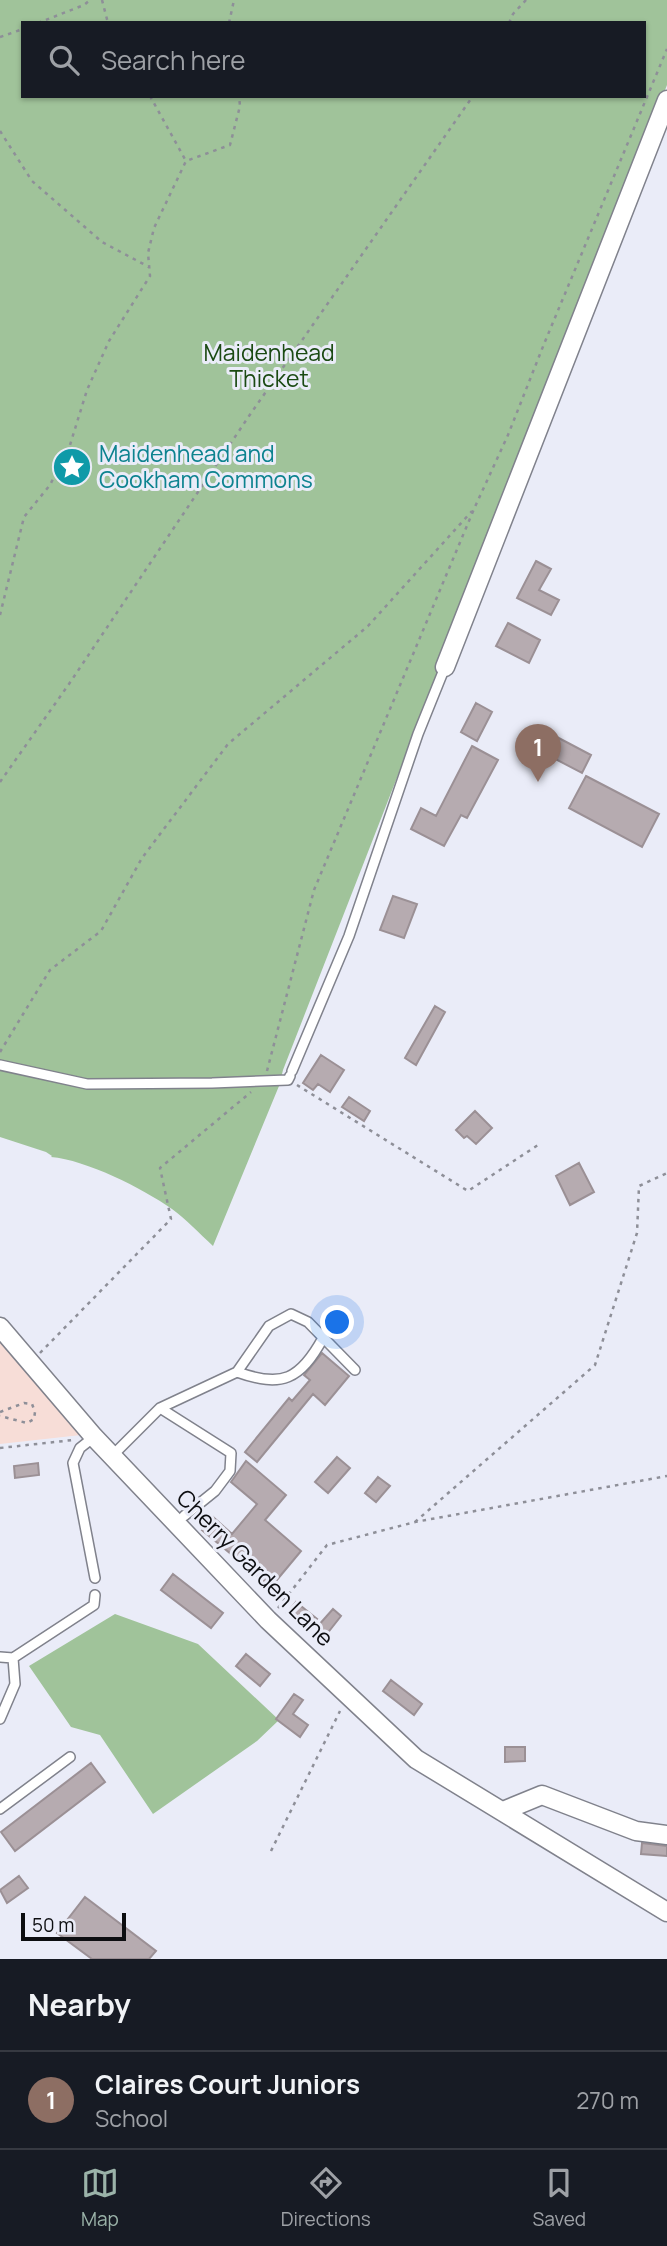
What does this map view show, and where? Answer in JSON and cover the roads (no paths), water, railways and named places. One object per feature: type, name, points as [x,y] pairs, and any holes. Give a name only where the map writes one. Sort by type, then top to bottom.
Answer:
[{"type":"street","points":[[445,667],[667,100]]},
{"type":"street","name":"Cherry Garden Lane","points":[[3,1336],[32,1362],[94,1437],[268,1620],[416,1759],[664,1907]]},
{"type":"street","points":[[503,1811],[542,1795],[636,1831],[667,1835]]},
{"type":"lane","points":[[0,1065],[87,1084],[265,1081],[290,1075],[349,936],[418,734],[445,667]]},
{"type":"lane","points":[[112,1456],[160,1408],[237,1372],[269,1326],[291,1314],[309,1322],[355,1370]]},
{"type":"lane","points":[[237,1372],[262,1381],[285,1379],[312,1357],[323,1338]]},
{"type":"lane","points":[[160,1408],[231,1453],[230,1471],[215,1491],[184,1516]]},
{"type":"lane","points":[[94,1437],[80,1448],[74,1463],[95,1578]]},
{"type":"lane","points":[[0,1657],[13,1658],[82,1614],[94,1605],[94,1595]]},
{"type":"lane","points":[[0,1719],[15,1684],[13,1658]]},
{"type":"lane","points":[[0,1808],[70,1757]]},
{"type":"place","name":"Maidenhead and Cookham Commons","points":[[72,467]]},
{"type":"place","name":"Claires Court Juniors","points":[[538,782]]},
{"type":"park label","name":"Maidenhead Thicket","points":[[269,366]]}]
